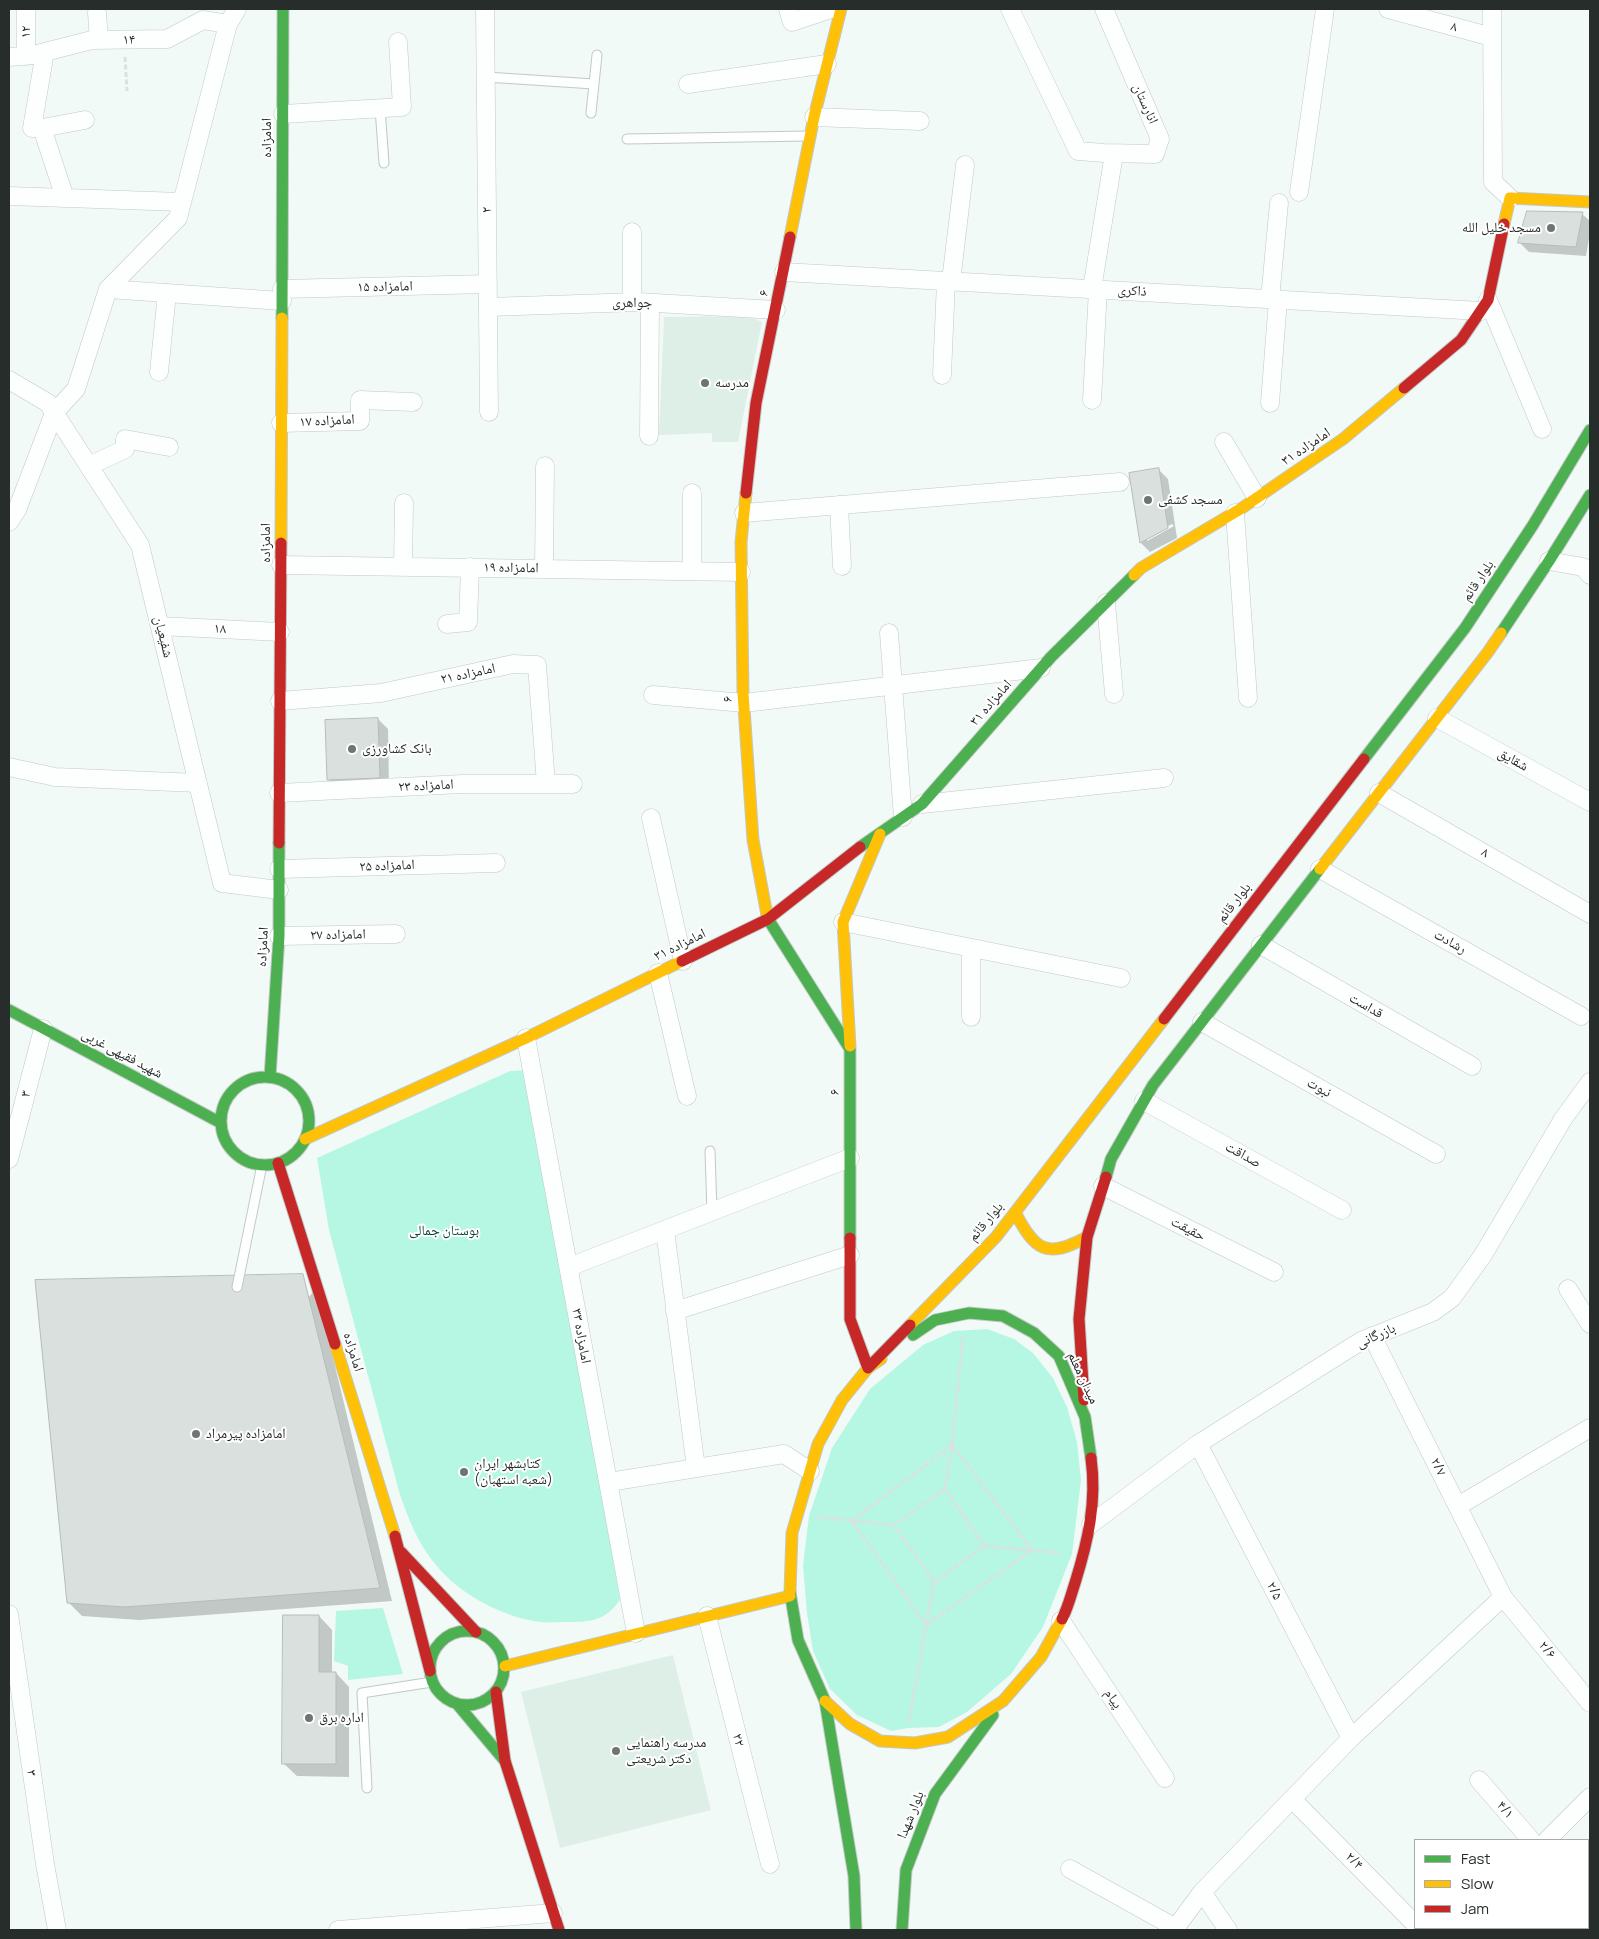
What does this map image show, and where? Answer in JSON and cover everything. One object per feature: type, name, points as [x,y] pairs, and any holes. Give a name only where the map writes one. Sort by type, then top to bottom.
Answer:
[{"type":"main road","name":"امامزاده","points":[[270,1077],[279,936],[283,9]]},
{"type":"main road","name":"۶","points":[[841,9],[814,117],[756,403],[741,542],[741,572],[744,703],[753,840],[768,919],[850,1049],[850,1319],[868,1368]]},
{"type":"main road","points":[[1510,198],[1590,202]]},
{"type":"main road","name":"امامزاده ۳۱","points":[[305,1139],[526,1038],[768,919],[880,832],[922,804],[1041,668],[1142,568],[1257,498],[1343,439],[1462,340],[1484,305],[1510,198]]},
{"type":"main road","name":"بلوار قائم","points":[[868,1368],[996,1237],[1465,628],[1533,525],[1590,430]]},
{"type":"main road","points":[[1085,1417],[1079,1319],[1087,1236],[1111,1159],[1153,1085],[1488,652],[1549,561],[1590,495]]},
{"type":"main road","points":[[850,1049],[843,922],[880,832]]},
{"type":"main road","name":"شهید فقیهی غربی","points":[[9,1010],[221,1124]]},
{"type":"main road","points":[[257,1077],[270,1077],[283,1080],[295,1088],[303,1099],[308,1112],[309,1125],[305,1139],[294,1154],[278,1163],[262,1165],[250,1162],[239,1156],[230,1147],[224,1136],[221,1124],[222,1111],[227,1099],[245,1081],[257,1077]]},
{"type":"main road","name":"امامزاده","points":[[278,1163],[399,1550],[431,1676]]},
{"type":"main road","points":[[1015,1212],[1028,1237],[1040,1246],[1053,1251],[1070,1247],[1087,1236]]},
{"type":"main road","name":"میدان معلم","points":[[962,1314],[1003,1316],[1034,1334],[1058,1356],[1085,1417],[1093,1474],[1091,1524],[1065,1613],[1041,1657],[1003,1701],[948,1738],[915,1743],[880,1741],[850,1724],[825,1701],[798,1640],[790,1596],[792,1533],[818,1444],[842,1400],[868,1368],[935,1320],[962,1314]]},
{"type":"main road","points":[[399,1550],[476,1632]]},
{"type":"main road","points":[[505,1666],[790,1596]]},
{"type":"main road","points":[[458,1705],[470,1706],[482,1703],[496,1692],[504,1678],[505,1666],[502,1654],[496,1644],[487,1636],[465,1630],[453,1633],[443,1639],[435,1648],[431,1659],[431,1676],[443,1696],[458,1705],[505,1761]]},
{"type":"main road","points":[[496,1692],[505,1761],[559,1930]]},
{"type":"main road","points":[[825,1701],[854,1876],[856,1930]]},
{"type":"main road","name":"بلوار شهدا","points":[[902,1930],[906,1870],[935,1794],[1003,1701]]},
{"type":"street","name":"۱۲","points":[[17,56],[26,9]]},
{"type":"street","points":[[9,522],[17,510],[54,413],[76,389],[108,289],[178,218],[228,24],[237,9]]},
{"type":"street","name":"۲","points":[[485,9],[489,412]]},
{"type":"street","points":[[788,9],[792,22],[831,9]]},
{"type":"street","points":[[1010,9],[1078,151],[1109,154],[1095,289],[1092,400]]},
{"type":"street","name":"انارستان","points":[[1104,9],[1160,139],[1155,154],[1109,154]]},
{"type":"street","points":[[1299,192],[1325,9]]},
{"type":"street","name":"۸","points":[[1388,9],[1492,37]]},
{"type":"street","points":[[1492,9],[1494,182],[1510,198]]},
{"type":"street","points":[[97,13],[98,40]]},
{"type":"street","name":"۱۴","points":[[17,56],[45,52],[92,40],[167,39],[202,20],[228,24]]},
{"type":"street","points":[[283,114],[402,106],[398,42]]},
{"type":"street","points":[[45,52],[32,128],[85,120]]},
{"type":"street","points":[[688,84],[827,64]]},
{"type":"street","points":[[814,117],[920,121]]},
{"type":"street","points":[[42,128],[64,198]]},
{"type":"street","points":[[942,375],[949,281],[965,165]]},
{"type":"street","points":[[9,196],[182,202]]},
{"type":"street","points":[[1270,403],[1278,203]]},
{"type":"street","points":[[632,232],[632,302]]},
{"type":"street","name":"ذاکری","points":[[784,272],[1274,299],[1484,305]]},
{"type":"street","name":"امامزاده ۱۵","points":[[108,289],[168,293],[282,295],[488,284]]},
{"type":"street","points":[[159,372],[168,293]]},
{"type":"street","name":"جواهری","points":[[488,307],[632,302],[776,310]]},
{"type":"street","points":[[650,303],[650,436]]},
{"type":"street","points":[[1484,305],[1542,429]]},
{"type":"street","name":"شفیعیان","points":[[9,380],[48,402],[140,545],[222,883],[279,890]]},
{"type":"street","name":"امامزاده ۱۷","points":[[281,423],[360,421],[360,400],[412,402]]},
{"type":"street","points":[[89,466],[125,449],[125,439],[169,447]]},
{"type":"street","points":[[1224,442],[1257,498]]},
{"type":"street","points":[[544,568],[545,466]]},
{"type":"street","points":[[744,512],[1120,482]]},
{"type":"street","points":[[692,493],[692,571]]},
{"type":"street","points":[[402,566],[404,503]]},
{"type":"street","points":[[839,505],[842,566]]},
{"type":"street","points":[[1235,512],[1248,698]]},
{"type":"street","points":[[1549,561],[1583,567],[1590,575]]},
{"type":"street","name":"امامزاده ۱۹","points":[[281,565],[741,572]]},
{"type":"street","points":[[447,624],[468,622],[470,568]]},
{"type":"street","points":[[1106,603],[1114,694]]},
{"type":"street","name":"۱۸","points":[[160,626],[280,632]]},
{"type":"street","points":[[889,633],[903,817]]},
{"type":"street","name":"امامزاده ۲۱","points":[[280,701],[381,693],[513,664],[536,665],[546,784]]},
{"type":"street","points":[[653,695],[744,703],[1041,668]]},
{"type":"street","name":"شقایق","points":[[1437,718],[1590,802]]},
{"type":"street","points":[[9,766],[55,777],[198,783]]},
{"type":"street","points":[[922,804],[1164,778]]},
{"type":"street","name":"امامزاده ۲۳","points":[[280,793],[462,784],[573,784]]},
{"type":"street","name":"۸","points":[[1379,793],[1590,914]]},
{"type":"street","points":[[651,818],[683,961]]},
{"type":"street","name":"امامزاده ۲۵","points":[[279,869],[496,863]]},
{"type":"street","name":"رشادت","points":[[1320,868],[1581,1016]]},
{"type":"street","points":[[843,922],[1121,978]]},
{"type":"street","name":"امامزاده ۲۷","points":[[279,936],[396,934]]},
{"type":"street","name":"قداست","points":[[1261,945],[1472,1066]]},
{"type":"street","points":[[971,948],[971,1017]]},
{"type":"street","points":[[658,973],[687,1096]]},
{"type":"street","name":"نبوت","points":[[1202,1022],[1436,1154]]},
{"type":"street","name":"۳","points":[[9,1159],[43,1029]]},
{"type":"street","name":"امامزاده ۳۳","points":[[526,1038],[636,1633]]},
{"type":"street","name":"بازرگانی","points":[[1091,1524],[1198,1444],[1361,1341],[1432,1312],[1452,1298],[1483,1255],[1563,1119],[1590,1082]]},
{"type":"street","name":"صداقت","points":[[1144,1101],[1342,1210]]},
{"type":"street","points":[[569,1267],[850,1158]]},
{"type":"street","name":"حقیقت","points":[[1102,1186],[1274,1272]]},
{"type":"street","points":[[665,1230],[696,1468]]},
{"type":"street","points":[[675,1311],[850,1255]]},
{"type":"street","points":[[1568,1289],[1590,1324]]},
{"type":"street","name":"۲/۷","points":[[1372,1336],[1503,1597]]},
{"type":"street","points":[[1458,1506],[1590,1428]]},
{"type":"street","name":"۲/۵","points":[[1198,1444],[1351,1738]]},
{"type":"street","points":[[608,1482],[784,1454],[810,1471]]},
{"type":"street","points":[[1070,1869],[1175,1929],[1202,1892],[1351,1738],[1503,1597]]},
{"type":"street","name":"۲/۶","points":[[1503,1597],[1590,1703]]},
{"type":"street","name":"۳","points":[[9,1614],[45,1864],[57,1930]]},
{"type":"street","name":"۲۲","points":[[706,1616],[770,1864]]},
{"type":"street","name":"پیام","points":[[1061,1621],[1165,1778]]},
{"type":"street","name":"۴/۱","points":[[1479,1780],[1530,1839]]},
{"type":"street","points":[[1548,1839],[1590,1797]]},
{"type":"street","name":"۲/۴","points":[[1292,1799],[1414,1923]]},
{"type":"street","points":[[1202,1892],[1228,1930]]},
{"type":"street","points":[[338,1930],[553,1913]]},
{"type":"lane","points":[[591,113],[597,55]]},
{"type":"lane","points":[[486,76],[594,84]]},
{"type":"lane","points":[[380,108],[384,163]]},
{"type":"lane","points":[[627,139],[810,136]]},
{"type":"lane","points":[[710,1151],[712,1212]]},
{"type":"lane","points":[[237,1287],[262,1165]]},
{"type":"lane","points":[[367,1788],[362,1693],[431,1676]]},
{"type":"path","points":[[124,40],[127,91]]},
{"type":"path","points":[[962,1314],[963,1330],[952,1445],[945,1489],[984,1546]]},
{"type":"path","points":[[852,1521],[952,1445]]},
{"type":"path","points":[[952,1445],[1032,1550]]},
{"type":"path","points":[[798,1513],[894,1525],[945,1489]]},
{"type":"path","points":[[852,1521],[926,1625]]},
{"type":"path","points":[[894,1525],[934,1582]]},
{"type":"path","points":[[906,1743],[934,1582],[984,1546],[1083,1554]]},
{"type":"path","points":[[926,1625],[1032,1550]]},
{"type":"shaded area","name":"مدرسه","points":[[748,316],[762,322],[738,442],[712,442],[712,433],[659,435],[664,317]]},
{"type":"shaded area","name":"مدرسه راهنمایی دکتر شریعتی","points":[[673,1655],[711,1810],[560,1848],[521,1692]]},
{"type":"green space","name":"بوستان جمالی","points":[[529,1070],[620,1600],[602,1617],[581,1622],[527,1620],[483,1603],[457,1586],[446,1576],[419,1540],[400,1495],[329,1230],[317,1158],[510,1071]]},
{"type":"green space","points":[[987,1329],[1014,1339],[1033,1353],[1053,1378],[1067,1407],[1077,1442],[1081,1480],[1072,1554],[1043,1627],[1011,1674],[967,1712],[939,1727],[908,1728],[891,1731],[857,1715],[830,1689],[813,1651],[807,1613],[803,1565],[809,1516],[832,1448],[870,1389],[923,1345],[954,1331]]},
{"type":"green space","points":[[383,1608],[403,1674],[348,1680],[348,1666],[334,1661],[336,1611]]},
{"type":"building","name":"مسجد خلیل الله","points":[[1527,211],[1583,212],[1576,247],[1518,243]]},
{"type":"building","name":"مسجد کشفی","points":[[1159,468],[1168,528],[1140,543],[1129,473]]},
{"type":"building","name":"بانک کشاورزی","points":[[378,718],[380,778],[327,780],[325,720]]},
{"type":"building","name":"امامزاده پیرمراد","points":[[303,1274],[380,1588],[125,1607],[67,1603],[35,1280]]},
{"type":"building","name":"اداره برق","points":[[283,1615],[319,1615],[319,1672],[336,1672],[336,1764],[282,1764]]},
{"type":"traffic: fast","points":[[282,318],[283,9]]},
{"type":"traffic: fast","points":[[1364,759],[1465,628],[1533,525],[1590,430]]},
{"type":"traffic: fast","points":[[1501,633],[1590,495]]},
{"type":"traffic: fast","points":[[860,847],[922,804],[1051,657],[1134,575]]},
{"type":"traffic: fast","points":[[270,1077],[279,936],[279,843]]},
{"type":"traffic: fast","points":[[1106,1177],[1111,1159],[1153,1085],[1320,869]]},
{"type":"traffic: fast","points":[[767,915],[850,1049],[850,1238]]},
{"type":"traffic: fast","points":[[9,1010],[221,1123]]},
{"type":"traffic: fast","points":[[265,1077],[282,1081],[296,1090],[305,1104],[309,1121],[305,1138],[296,1152],[282,1161],[265,1165],[248,1161],[234,1152],[225,1138],[221,1121],[225,1104],[234,1090],[248,1081],[265,1077]]},
{"type":"traffic: fast","points":[[913,1335],[935,1320],[969,1313],[1003,1316],[1034,1333],[1059,1356],[1085,1417],[1091,1458]]},
{"type":"traffic: fast","points":[[790,1592],[798,1640],[825,1701],[854,1876],[856,1930]]},
{"type":"traffic: fast","points":[[460,1631],[474,1631],[488,1637],[498,1647],[504,1661],[504,1668],[502,1682],[488,1699],[474,1705],[460,1705],[446,1699],[436,1689],[430,1675],[430,1661],[436,1647],[446,1637],[460,1631]]},
{"type":"traffic: fast","points":[[458,1705],[505,1761]]},
{"type":"traffic: fast","points":[[902,1930],[906,1870],[935,1794],[993,1715]]},
{"type":"traffic: slow","points":[[790,237],[814,117],[841,9]]},
{"type":"traffic: slow","points":[[1504,224],[1510,198],[1590,202]]},
{"type":"traffic: slow","points":[[281,543],[282,318]]},
{"type":"traffic: slow","points":[[1134,575],[1141,568],[1242,508],[1343,439],[1404,388]]},
{"type":"traffic: slow","points":[[746,493],[741,542],[743,693],[753,840],[767,915]]},
{"type":"traffic: slow","points":[[1320,869],[1501,633]]},
{"type":"traffic: slow","points":[[850,1046],[843,922],[880,834]]},
{"type":"traffic: slow","points":[[305,1139],[526,1038],[682,961]]},
{"type":"traffic: slow","points":[[910,1325],[996,1237],[1164,1019]]},
{"type":"traffic: slow","points":[[1015,1212],[1029,1235],[1036,1243],[1044,1247],[1052,1249],[1062,1248],[1087,1237]]},
{"type":"traffic: slow","points":[[335,1344],[395,1536]]},
{"type":"traffic: slow","points":[[790,1592],[792,1533],[818,1444],[842,1400],[868,1368],[881,1359]]},
{"type":"traffic: slow","points":[[505,1666],[790,1596]]},
{"type":"traffic: slow","points":[[825,1701],[850,1724],[880,1741],[915,1743],[948,1737],[1003,1701],[1041,1657],[1062,1619]]},
{"type":"traffic: jam","points":[[1404,388],[1461,340],[1488,300],[1504,224]]},
{"type":"traffic: jam","points":[[746,493],[756,403],[790,237]]},
{"type":"traffic: jam","points":[[279,843],[281,543]]},
{"type":"traffic: jam","points":[[1164,1019],[1364,759]]},
{"type":"traffic: jam","points":[[682,961],[768,919],[860,847]]},
{"type":"traffic: jam","points":[[278,1163],[335,1344]]},
{"type":"traffic: jam","points":[[1084,1400],[1079,1319],[1087,1237],[1106,1177]]},
{"type":"traffic: jam","points":[[850,1238],[850,1319],[868,1368],[910,1325]]},
{"type":"traffic: jam","points":[[1062,1619],[1080,1567],[1090,1521],[1093,1490],[1091,1458]]},
{"type":"traffic: jam","points":[[395,1536],[430,1671]]},
{"type":"traffic: jam","points":[[401,1552],[476,1632]]},
{"type":"traffic: jam","points":[[496,1692],[505,1761],[559,1930]]},
{"type":"place","name":"مسجد خلیل الله","points":[[1551,228]]},
{"type":"place","name":"مدرسه","points":[[705,383]]},
{"type":"place","name":"مسجد کشفی","points":[[1148,500]]},
{"type":"place","name":"بانک کشاورزی","points":[[352,749]]},
{"type":"place","name":"امامزاده پیرمراد","points":[[196,1434]]},
{"type":"place","name":"کتابشهر ایران (شعبه استهبان)","points":[[464,1472]]},
{"type":"place","name":"اداره برق","points":[[309,1718]]},
{"type":"place","name":"مدرسه راهنمایی دکتر شریعتی","points":[[616,1751]]}]
